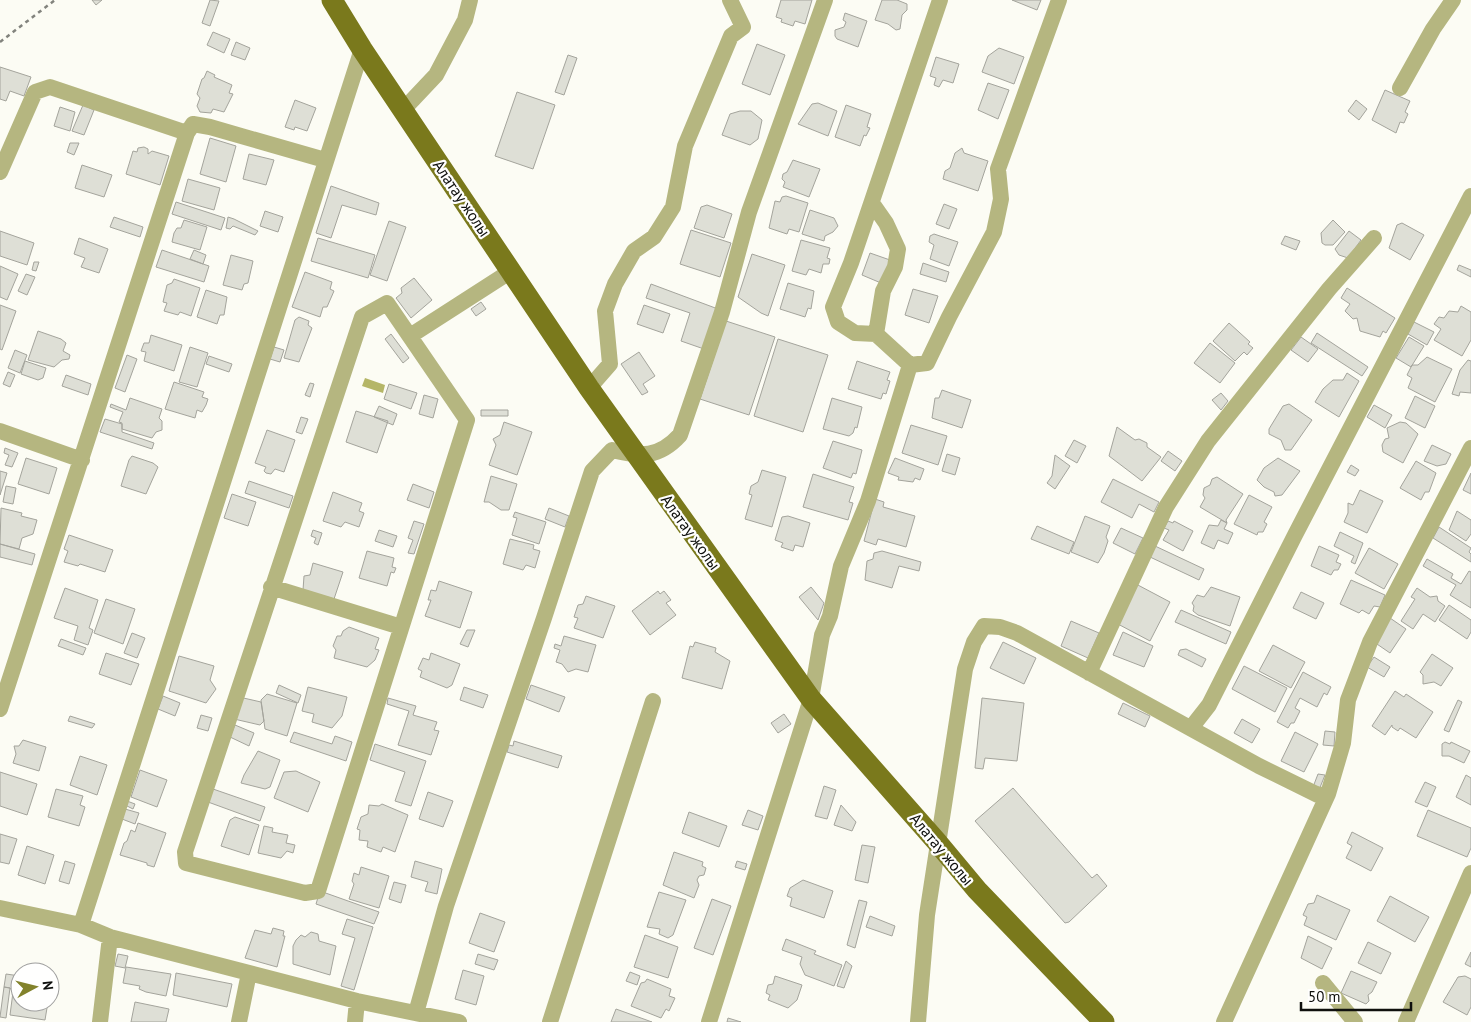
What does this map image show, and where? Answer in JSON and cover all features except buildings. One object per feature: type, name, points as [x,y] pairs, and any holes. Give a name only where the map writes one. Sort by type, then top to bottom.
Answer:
[{"type":"main road","name":"Алатау жолы","points":[[332,0],[362,49],[589,388],[810,698],[938,842],[976,890],[1104,1022]]},
{"type":"street","points":[[403,110],[436,75],[465,20],[470,0]]},
{"type":"street","points":[[589,388],[610,364],[605,311],[615,284],[634,252],[654,237],[673,207],[685,146],[731,36],[743,27],[730,0]]},
{"type":"street","points":[[416,1013],[446,906],[592,471],[612,450],[638,457],[669,448],[680,436],[722,312],[749,212],[825,0]]},
{"type":"street","points":[[940,0],[872,203],[833,307],[838,322],[855,333],[876,334],[910,365],[927,363],[948,317],[994,232],[1001,199],[998,168],[1059,0]]},
{"type":"street","points":[[1400,88],[1433,29],[1452,0]]},
{"type":"street","points":[[81,925],[362,49]]},
{"type":"street","points":[[0,172],[35,92],[50,87],[187,134]]},
{"type":"street","points":[[0,709],[187,134],[193,124],[325,160]]},
{"type":"street","points":[[1190,728],[1209,705],[1471,196]]},
{"type":"street","points":[[872,203],[886,223],[898,249],[895,267],[883,292],[876,334]]},
{"type":"street","points":[[1089,673],[1166,507],[1208,441],[1329,289],[1374,238]]},
{"type":"street","points":[[410,336],[511,271]]},
{"type":"street","points":[[387,303],[410,336],[467,420],[318,891],[305,894],[186,863],[185,852],[271,587],[362,317],[387,303]]},
{"type":"street","points":[[709,1022],[810,698],[822,635],[830,616],[841,566],[868,501],[910,365]]},
{"type":"street","points":[[0,431],[82,460]]},
{"type":"street","points":[[1224,1022],[1328,794],[1344,743],[1348,700],[1370,642],[1471,448]]},
{"type":"street","points":[[271,587],[401,627]]},
{"type":"street","points":[[918,1022],[927,915],[965,669],[974,642],[984,626],[1017,633],[1190,728],[1318,795],[1328,794]]},
{"type":"street","points":[[550,1022],[653,701]]},
{"type":"street","points":[[1406,1022],[1471,873]]},
{"type":"street","points":[[0,908],[81,925],[110,937],[357,1001],[416,1013],[434,1020],[458,1022]]},
{"type":"street","points":[[100,1022],[110,937]]},
{"type":"street","points":[[238,1022],[249,973]]},
{"type":"street","points":[[1323,982],[1355,1022]]},
{"type":"street","points":[[355,1022],[357,1001]]},
{"type":"path","points":[[0,42],[55,0]]},
{"type":"shaded area","points":[[365,378],[385,385],[383,393],[362,386]]}]
